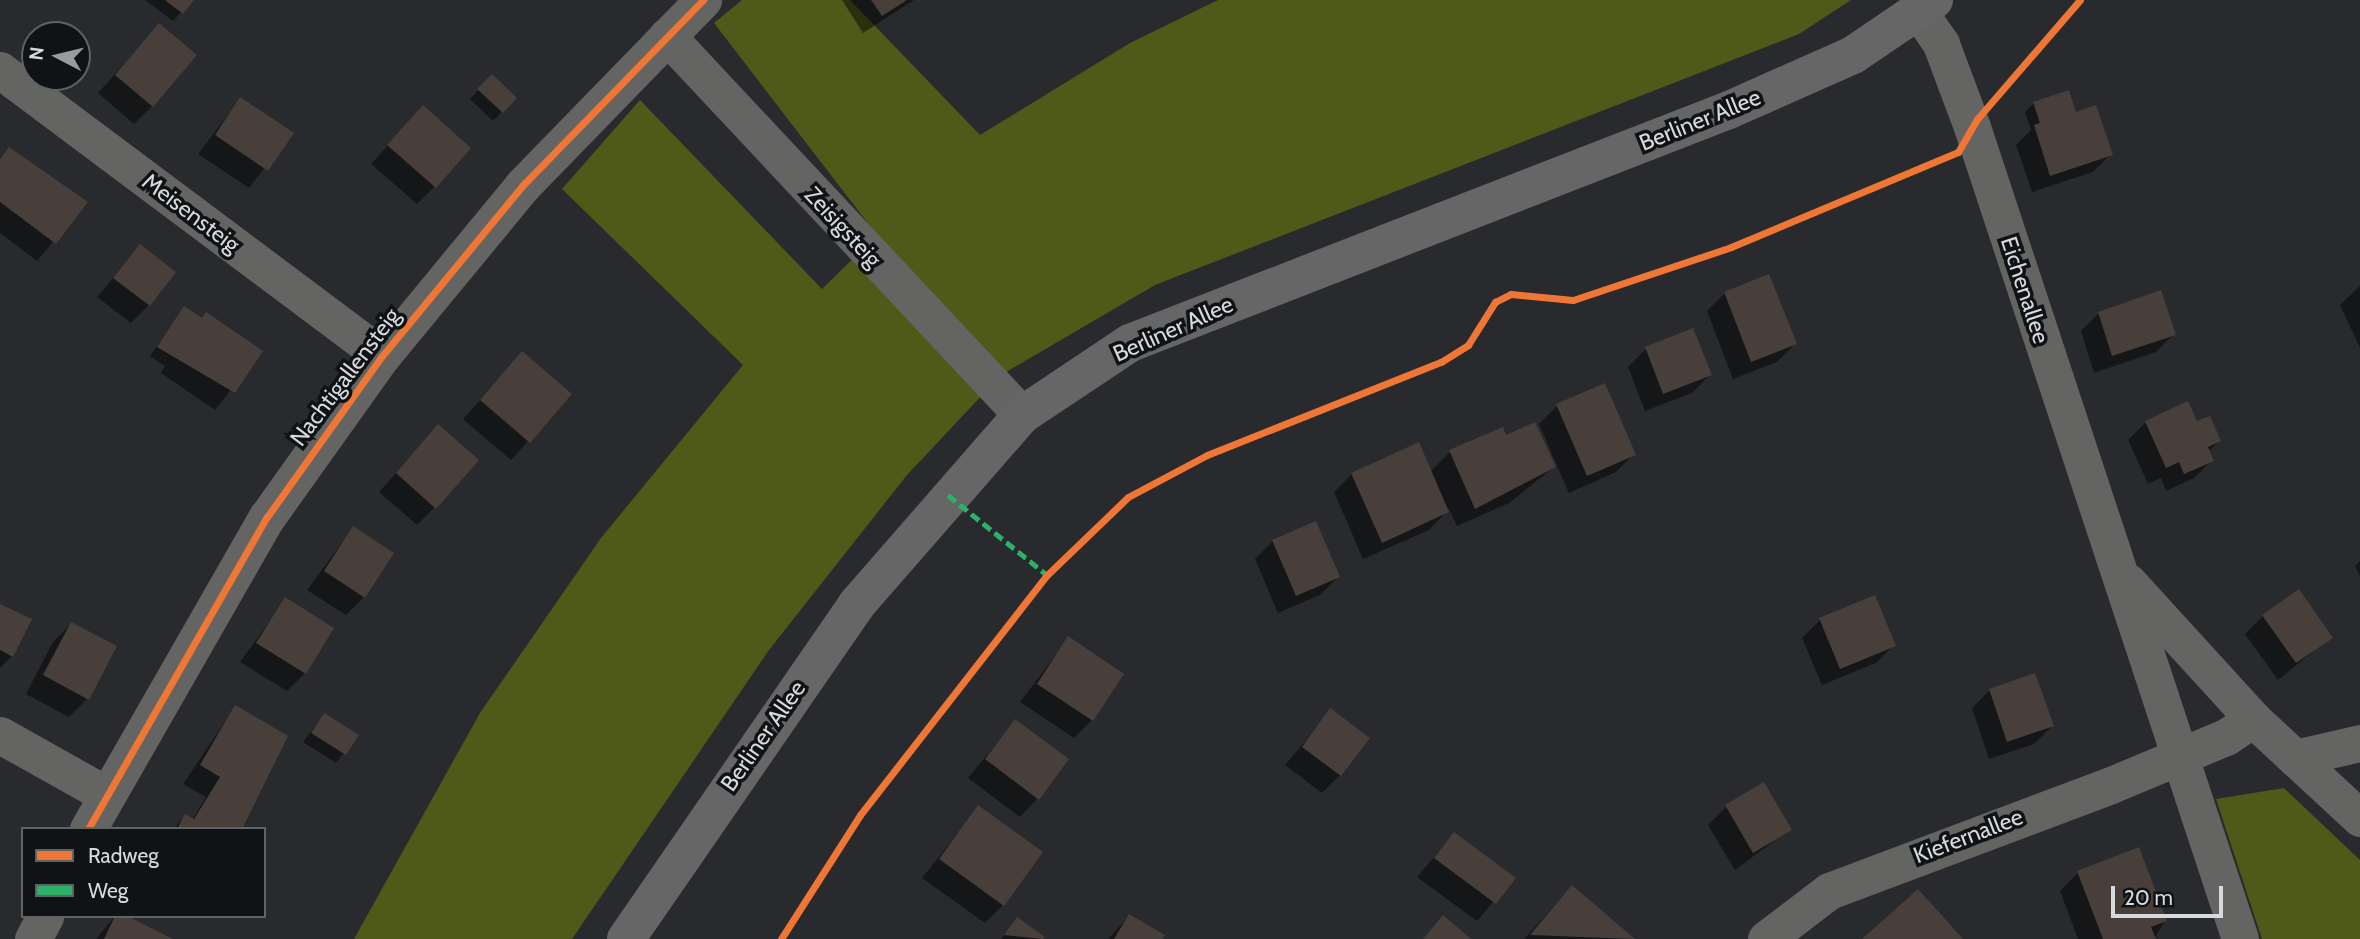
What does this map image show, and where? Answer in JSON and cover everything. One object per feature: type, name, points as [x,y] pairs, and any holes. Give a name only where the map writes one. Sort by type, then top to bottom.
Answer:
[{"type":"main road","name":"Berliner Allee","points":[[626,939],[857,604],[1022,415],[1129,343],[1729,110],[1853,55],[1928,7]]},
{"type":"street","name":"Nachtigallensteig","points":[[89,827],[105,794],[267,517],[382,356],[522,186],[703,0]]},
{"type":"street","name":"Eichenallee","points":[[1928,7],[1972,127],[2240,939]]},
{"type":"street","name":"Zeisigsteig","points":[[667,36],[1022,415]]},
{"type":"street","name":"Meisensteig","points":[[0,70],[382,356]]},
{"type":"street","name":"Eichenallee","points":[[2118,570],[2253,719],[2360,818]]},
{"type":"street","points":[[2180,753],[2226,737],[2253,719]]},
{"type":"street","points":[[0,735],[105,794]]},
{"type":"street","points":[[2295,758],[2360,743]]},
{"type":"street","name":"Kiefernallee","points":[[1766,939],[1829,891],[2180,753]]},
{"type":"street","points":[[33,939],[43,918]]},
{"type":"green space","points":[[742,0],[850,0],[980,135],[1130,43],[1218,0],[1851,0],[1799,34],[1155,285],[1001,375],[907,475],[769,650],[572,939],[354,939],[480,713],[601,538],[743,365],[562,189],[640,100],[822,289],[877,235],[714,23]]},
{"type":"green space","points":[[2284,788],[2360,860],[2360,939],[2262,939],[2216,799]]},
{"type":"building","points":[[165,0],[194,0],[183,14]]},
{"type":"building","points":[[871,0],[907,0],[882,16]]},
{"type":"building","points":[[159,23],[197,55],[153,107],[115,75]]},
{"type":"building","points":[[492,74],[517,98],[503,113],[477,89]]},
{"type":"building","points":[[2069,90],[2076,112],[2096,105],[2113,155],[2050,176],[2034,125],[2040,123],[2033,102]]},
{"type":"building","points":[[240,97],[294,133],[268,171],[215,135]]},
{"type":"building","points":[[423,105],[471,148],[436,188],[387,145]]},
{"type":"building","points":[[9,147],[88,202],[56,244],[0,202],[0,159]]},
{"type":"building","points":[[140,244],[176,272],[150,306],[113,278]]},
{"type":"building","points":[[1769,274],[1797,344],[1751,362],[1724,292]]},
{"type":"building","points":[[2161,290],[2176,335],[2112,356],[2098,312]]},
{"type":"building","points":[[184,306],[202,318],[206,312],[263,351],[235,393],[157,347]]},
{"type":"building","points":[[1693,328],[1712,375],[1663,394],[1645,347]]},
{"type":"building","points":[[522,351],[572,394],[530,443],[480,400]]},
{"type":"building","points":[[1605,383],[1636,455],[1587,476],[1556,404]]},
{"type":"building","points":[[2188,401],[2197,421],[2210,416],[2221,441],[2208,447],[2214,461],[2184,474],[2179,462],[2166,468],[2145,421]]},
{"type":"building","points":[[1535,422],[1556,467],[1475,509],[1449,450],[1503,427],[1506,435]]},
{"type":"building","points":[[438,424],[479,460],[436,509],[396,473]]},
{"type":"building","points":[[1419,442],[1449,512],[1382,543],[1351,473]]},
{"type":"building","points":[[1316,521],[1340,577],[1296,596],[1272,540]]},
{"type":"building","points":[[353,526],[394,553],[365,598],[324,571]]},
{"type":"building","points":[[2299,589],[2333,638],[2296,663],[2262,615]]},
{"type":"building","points":[[1875,595],[1896,646],[1840,669],[1819,618]]},
{"type":"building","points":[[285,597],[334,628],[306,674],[256,643]]},
{"type":"building","points":[[0,604],[32,619],[13,657],[0,650]]},
{"type":"building","points":[[71,622],[117,646],[89,700],[43,675]]},
{"type":"building","points":[[1068,636],[1124,674],[1093,721],[1037,684]]},
{"type":"building","points":[[2035,673],[2054,726],[2007,742],[1989,689]]},
{"type":"building","points":[[235,705],[288,736],[243,827],[178,827],[185,814],[194,819],[220,777],[200,765]]},
{"type":"building","points":[[1330,708],[1370,738],[1341,776],[1302,747]]},
{"type":"building","points":[[324,713],[359,735],[346,755],[311,733]]},
{"type":"building","points":[[1015,719],[1069,759],[1039,800],[985,759]]},
{"type":"building","points":[[1764,782],[1792,830],[1753,853],[1725,805]]},
{"type":"building","points":[[978,805],[1043,852],[1004,906],[939,859]]},
{"type":"building","points":[[1454,832],[1516,878],[1496,904],[1434,858]]},
{"type":"building","points":[[2139,847],[2167,921],[2151,927],[2156,939],[2103,939],[2077,871]]},
{"type":"building","points":[[1572,885],[1635,939],[1530,935]]},
{"type":"building","points":[[1918,889],[1963,939],[1862,939]]},
{"type":"building","points":[[1129,914],[1165,935],[1162,939],[1114,939]]},
{"type":"building","points":[[1443,915],[1471,939],[1423,939]]},
{"type":"building","points":[[1017,917],[1045,937],[1004,935]]},
{"type":"building","points":[[114,918],[131,918],[173,939],[104,939]]},
{"type":"marked path","points":[[948,495],[1047,575]]},
{"type":"cycle path","points":[[89,827],[267,517],[382,356],[522,186],[703,0]]},
{"type":"cycle path","points":[[781,939],[860,815],[1047,575],[1128,497],[1207,455],[1441,362],[1468,345],[1495,302],[1511,294],[1573,300],[1731,247],[1958,152],[1978,118],[2080,0]]}]
